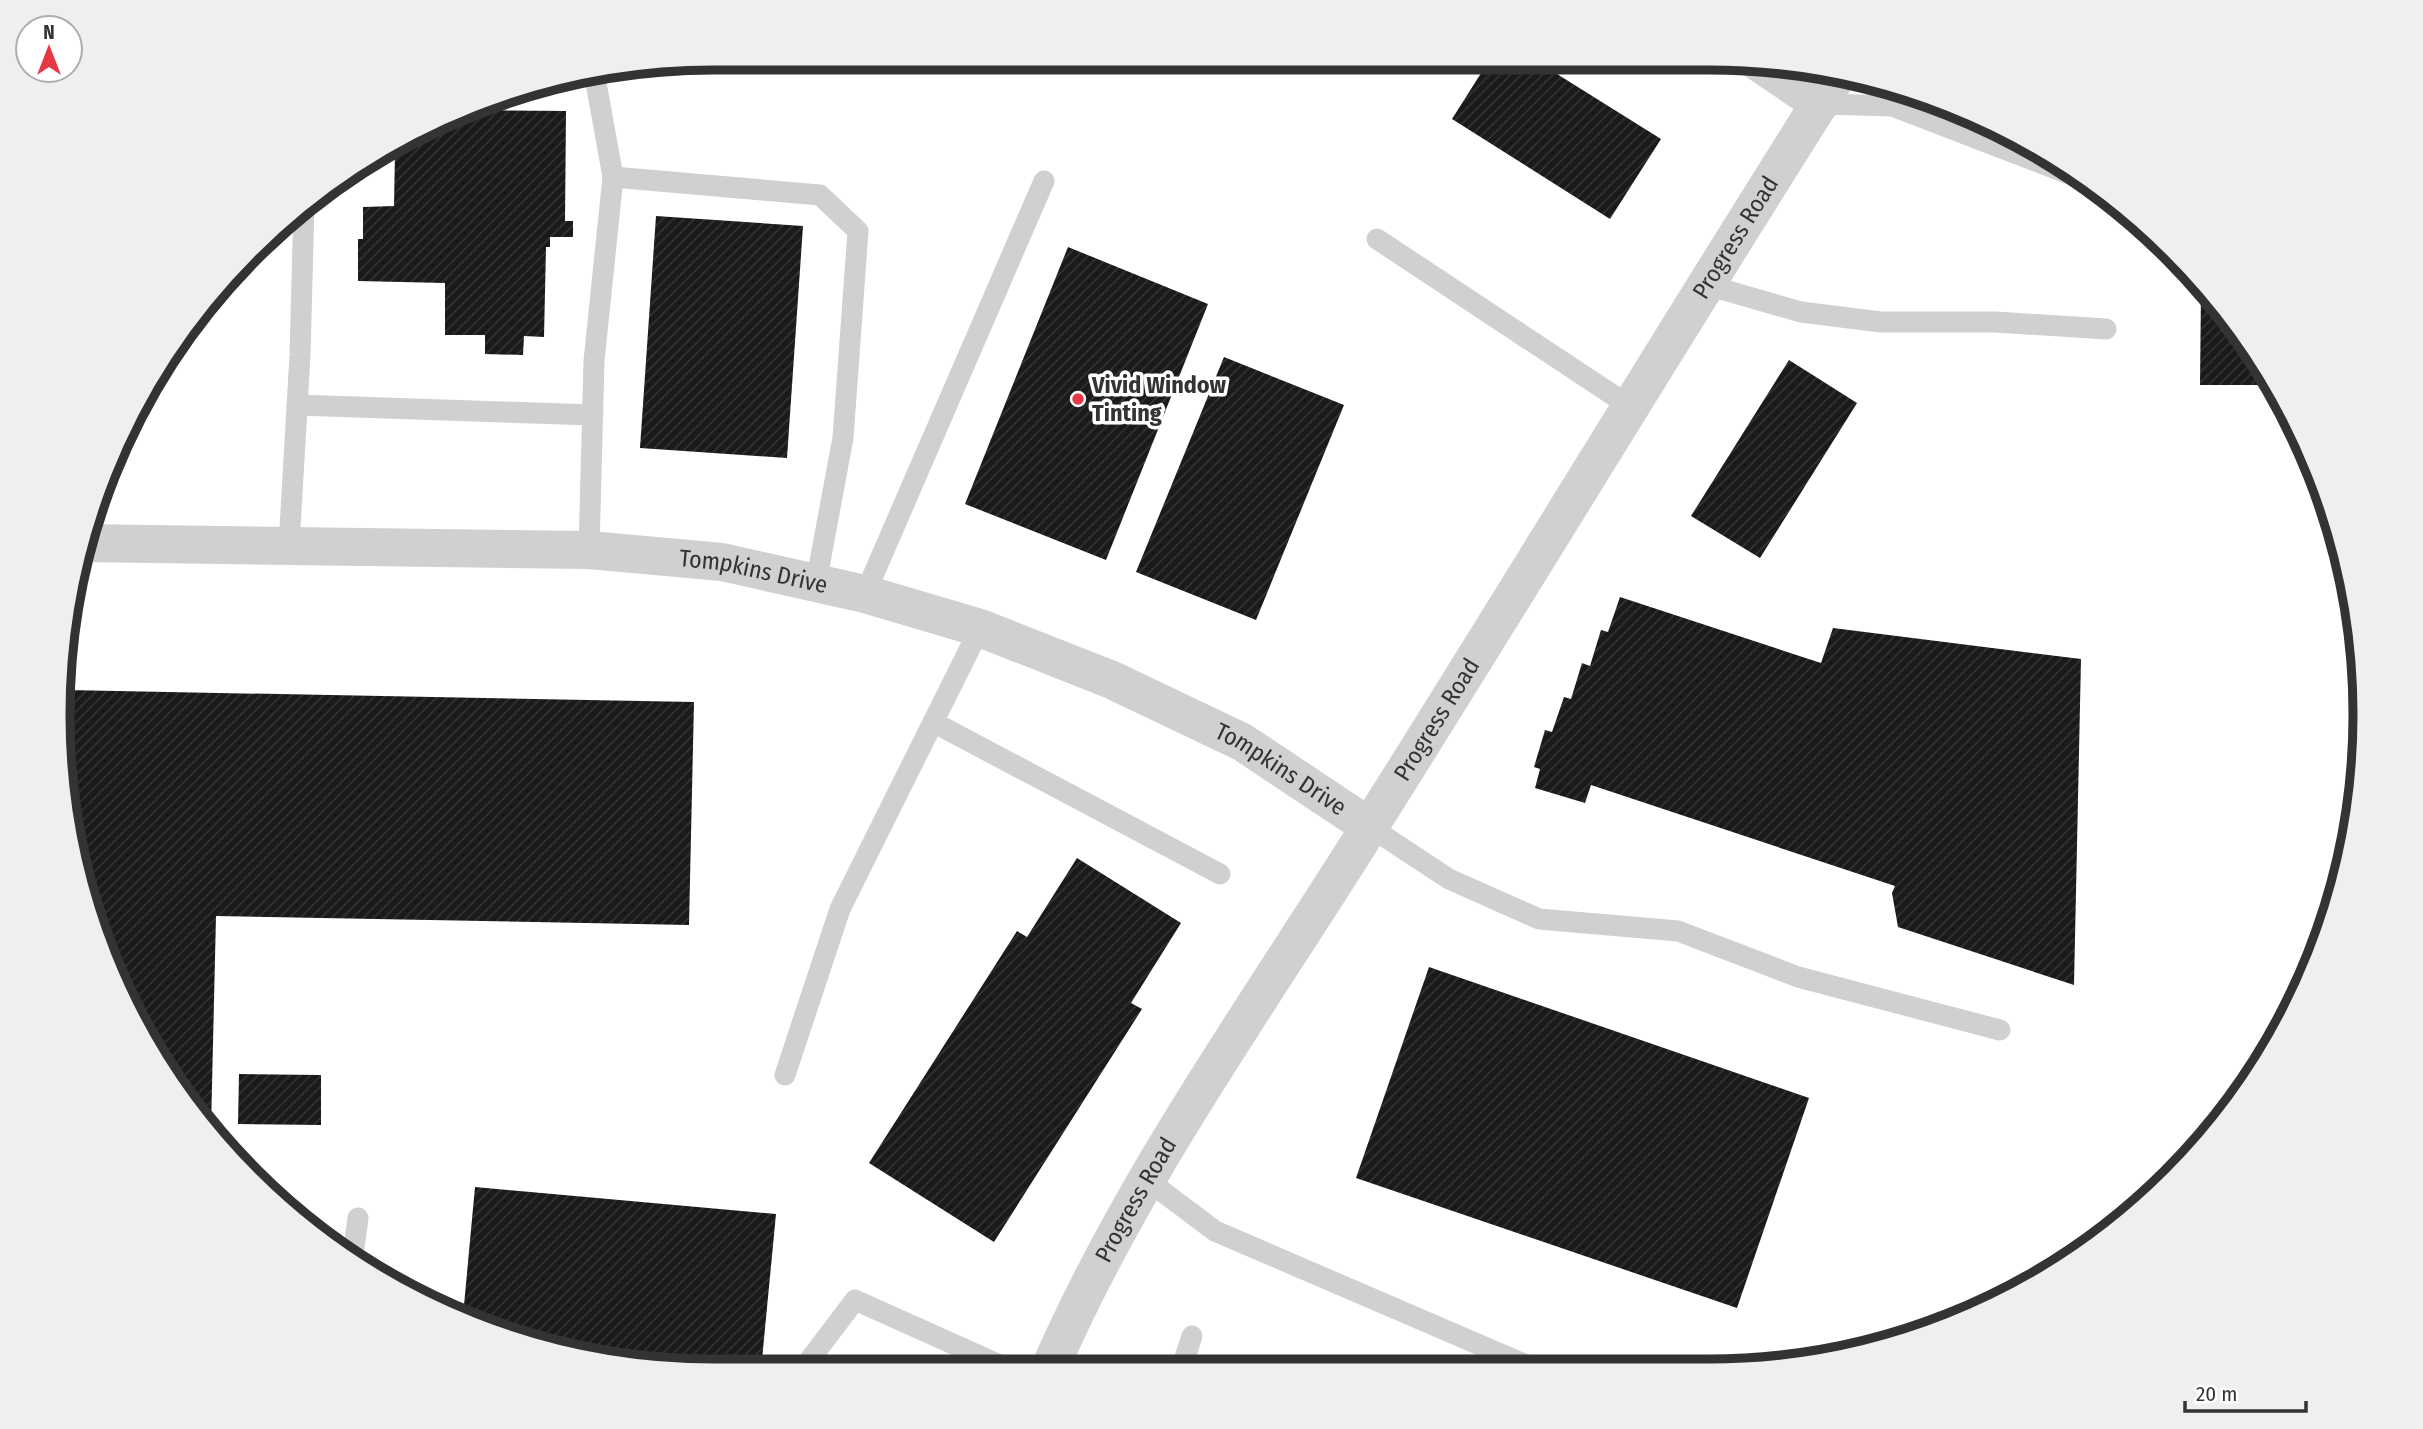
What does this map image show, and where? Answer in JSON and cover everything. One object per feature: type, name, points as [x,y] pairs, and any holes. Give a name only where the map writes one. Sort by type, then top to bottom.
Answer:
[{"type":"street","points":[[1794,76],[1828,90]]},
{"type":"street","name":"Progress Road","points":[[1054,1359],[1079,1302],[1147,1180],[1828,90]]},
{"type":"street","name":"Tompkins Drive","points":[[93,543],[589,550],[722,562],[865,594],[980,628],[1112,680],[1242,742],[1370,827]]},
{"type":"lane","points":[[589,550],[594,361],[613,177],[596,81]]},
{"type":"lane","points":[[1828,90],[1892,106],[2044,164]]},
{"type":"lane","points":[[613,177],[820,195],[858,231],[843,439],[816,583]]},
{"type":"lane","points":[[865,594],[1044,181]]},
{"type":"lane","points":[[289,546],[304,219]]},
{"type":"lane","points":[[1377,239],[1631,407]]},
{"type":"lane","points":[[1707,285],[1801,312],[1881,322],[1995,322],[2106,329]]},
{"type":"lane","points":[[297,405],[593,415]]},
{"type":"lane","points":[[785,1075],[840,909],[980,628]]},
{"type":"lane","points":[[933,722],[1220,874]]},
{"type":"lane","points":[[1370,827],[1449,879],[1539,919],[1678,931],[1798,977],[2000,1030]]},
{"type":"lane","points":[[1147,1180],[1215,1231],[1512,1359]]},
{"type":"lane","points":[[354,1248],[358,1218]]},
{"type":"lane","points":[[810,1359],[855,1300],[986,1359]]},
{"type":"lane","points":[[1185,1359],[1192,1336]]},
{"type":"building","points":[[1483,70],[1551,70],[1661,139],[1610,219],[1452,119]]},
{"type":"building","points":[[491,110],[566,111],[565,221],[573,221],[573,237],[550,237],[550,247],[546,247],[544,337],[524,336],[523,355],[485,354],[485,335],[445,335],[445,283],[358,281],[358,239],[363,239],[363,207],[394,206],[395,154],[429,136]]},
{"type":"building","points":[[656,216],[803,226],[787,458],[640,448]]},
{"type":"building","points":[[1068,247],[1208,304],[1106,560],[965,504]]},
{"type":"building","points":[[2201,299],[2220,322],[2263,385],[2200,385]]},
{"type":"building","points":[[1224,357],[1344,405],[1256,620],[1136,572]]},
{"type":"building","points":[[1789,360],[1857,403],[1760,558],[1691,516]]},
{"type":"building","points":[[1620,597],[1821,663],[1833,628],[2081,659],[2074,985],[1898,927],[1892,893],[1895,886],[1591,785],[1585,803],[1535,788],[1540,769],[1534,767],[1545,730],[1552,732],[1564,697],[1571,699],[1582,663],[1590,666],[1601,630],[1608,632]]},
{"type":"building","points":[[71,690],[694,702],[689,925],[216,916],[211,1117],[156,1037],[136,1000],[104,922],[82,840],[76,799],[71,757]]},
{"type":"building","points":[[1077,858],[1181,923],[1131,1003],[1142,1009],[994,1242],[869,1163],[1017,931],[1027,937]]},
{"type":"building","points":[[1429,967],[1809,1098],[1737,1308],[1356,1178]]},
{"type":"building","points":[[239,1074],[321,1075],[321,1125],[238,1124]]},
{"type":"building","points":[[475,1187],[776,1214],[762,1359],[672,1358],[589,1347],[507,1325],[464,1308]]},
{"type":"place","name":"Vivid Window Tinting","points":[[1078,399]]}]
